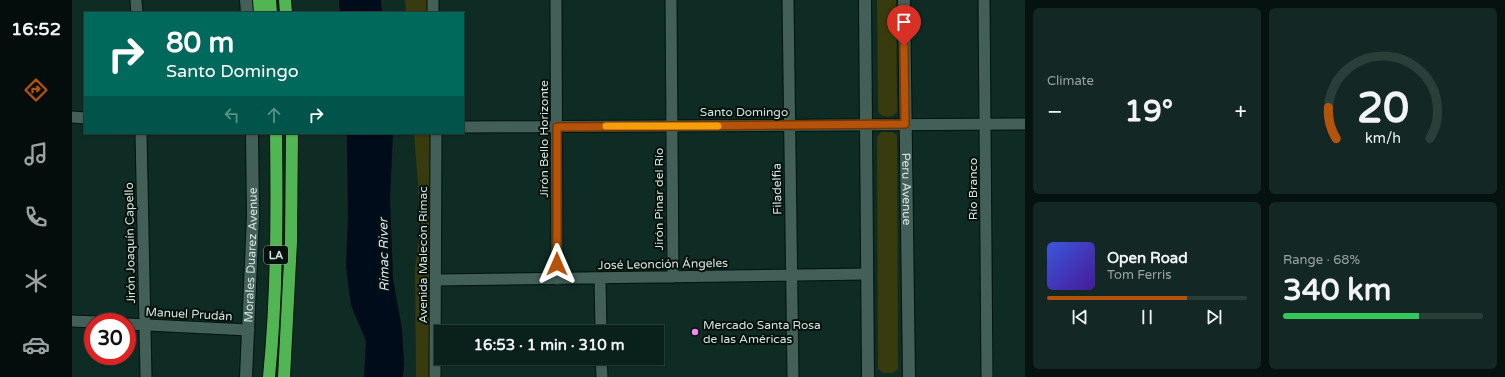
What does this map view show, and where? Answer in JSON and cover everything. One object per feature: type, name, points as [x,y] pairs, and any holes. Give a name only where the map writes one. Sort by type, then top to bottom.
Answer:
[{"type":"highway","points":[[259,0],[260,12]]},
{"type":"highway","points":[[270,0],[271,12]]},
{"type":"highway","points":[[285,0],[286,12]]},
{"type":"highway","name":"LA","points":[[269,377],[274,325],[276,134]]},
{"type":"highway","name":"LA","points":[[284,377],[291,242],[292,134]]},
{"type":"main road","points":[[246,0],[247,12]]},
{"type":"main road","points":[[865,0],[868,377]]},
{"type":"main road","name":"Peru Avenue","points":[[904,0],[909,377]]},
{"type":"main road","name":"Morales Duarez Avenue","points":[[246,377],[253,216],[252,134]]},
{"type":"street","points":[[136,0],[137,12]]},
{"type":"street","points":[[432,0],[433,12]]},
{"type":"street","name":"Jirón Bello Horizonte","points":[[556,0],[557,279]]},
{"type":"street","name":"Jirón Pinar del Río","points":[[671,0],[673,277]]},
{"type":"street","name":"Filadelfia","points":[[788,0],[793,377]]},
{"type":"street","name":"Río Branco","points":[[984,0],[987,377]]},
{"type":"street","points":[[72,117],[84,118]]},
{"type":"street","name":"Santo Domingo","points":[[464,127],[1025,124]]},
{"type":"street","name":"Jirón Joaquín Capello","points":[[141,134],[146,377]]},
{"type":"street","name":"Avenida Malecón Rímac","points":[[435,377],[436,134]]},
{"type":"street","name":"José Leonción Ángeles","points":[[436,280],[867,274]]},
{"type":"street","points":[[600,278],[601,325]]},
{"type":"street","points":[[72,320],[84,321]]},
{"type":"street","name":"Manuel Prudán","points":[[136,324],[249,330]]},
{"type":"street","points":[[601,365],[602,377]]},
{"type":"green space","points":[[405,0],[427,0],[428,12],[406,12]]},
{"type":"green space","points":[[877,0],[896,0],[897,112],[888,116],[882,115],[878,112]]},
{"type":"green space","points":[[881,132],[892,132],[897,135],[898,369],[893,373],[883,373],[878,369],[877,137]]},
{"type":"green space","points":[[414,134],[431,134],[431,377],[416,377],[415,268],[421,224]]},
{"type":"water","points":[[339,0],[381,0],[382,12],[340,12]]},
{"type":"water","name":"Rimac River","points":[[347,134],[393,134],[390,198],[393,280],[402,328],[404,364],[403,377],[364,377],[366,341],[351,305],[346,267],[348,218]]},
{"type":"slow traffic","points":[[606,126],[718,126]]},
{"type":"place","name":"Mercado Santa Rosa de las Américas","points":[[695,332]]},
{"type":"route","points":[[557,264],[557,127],[905,124],[904,46]]}]
